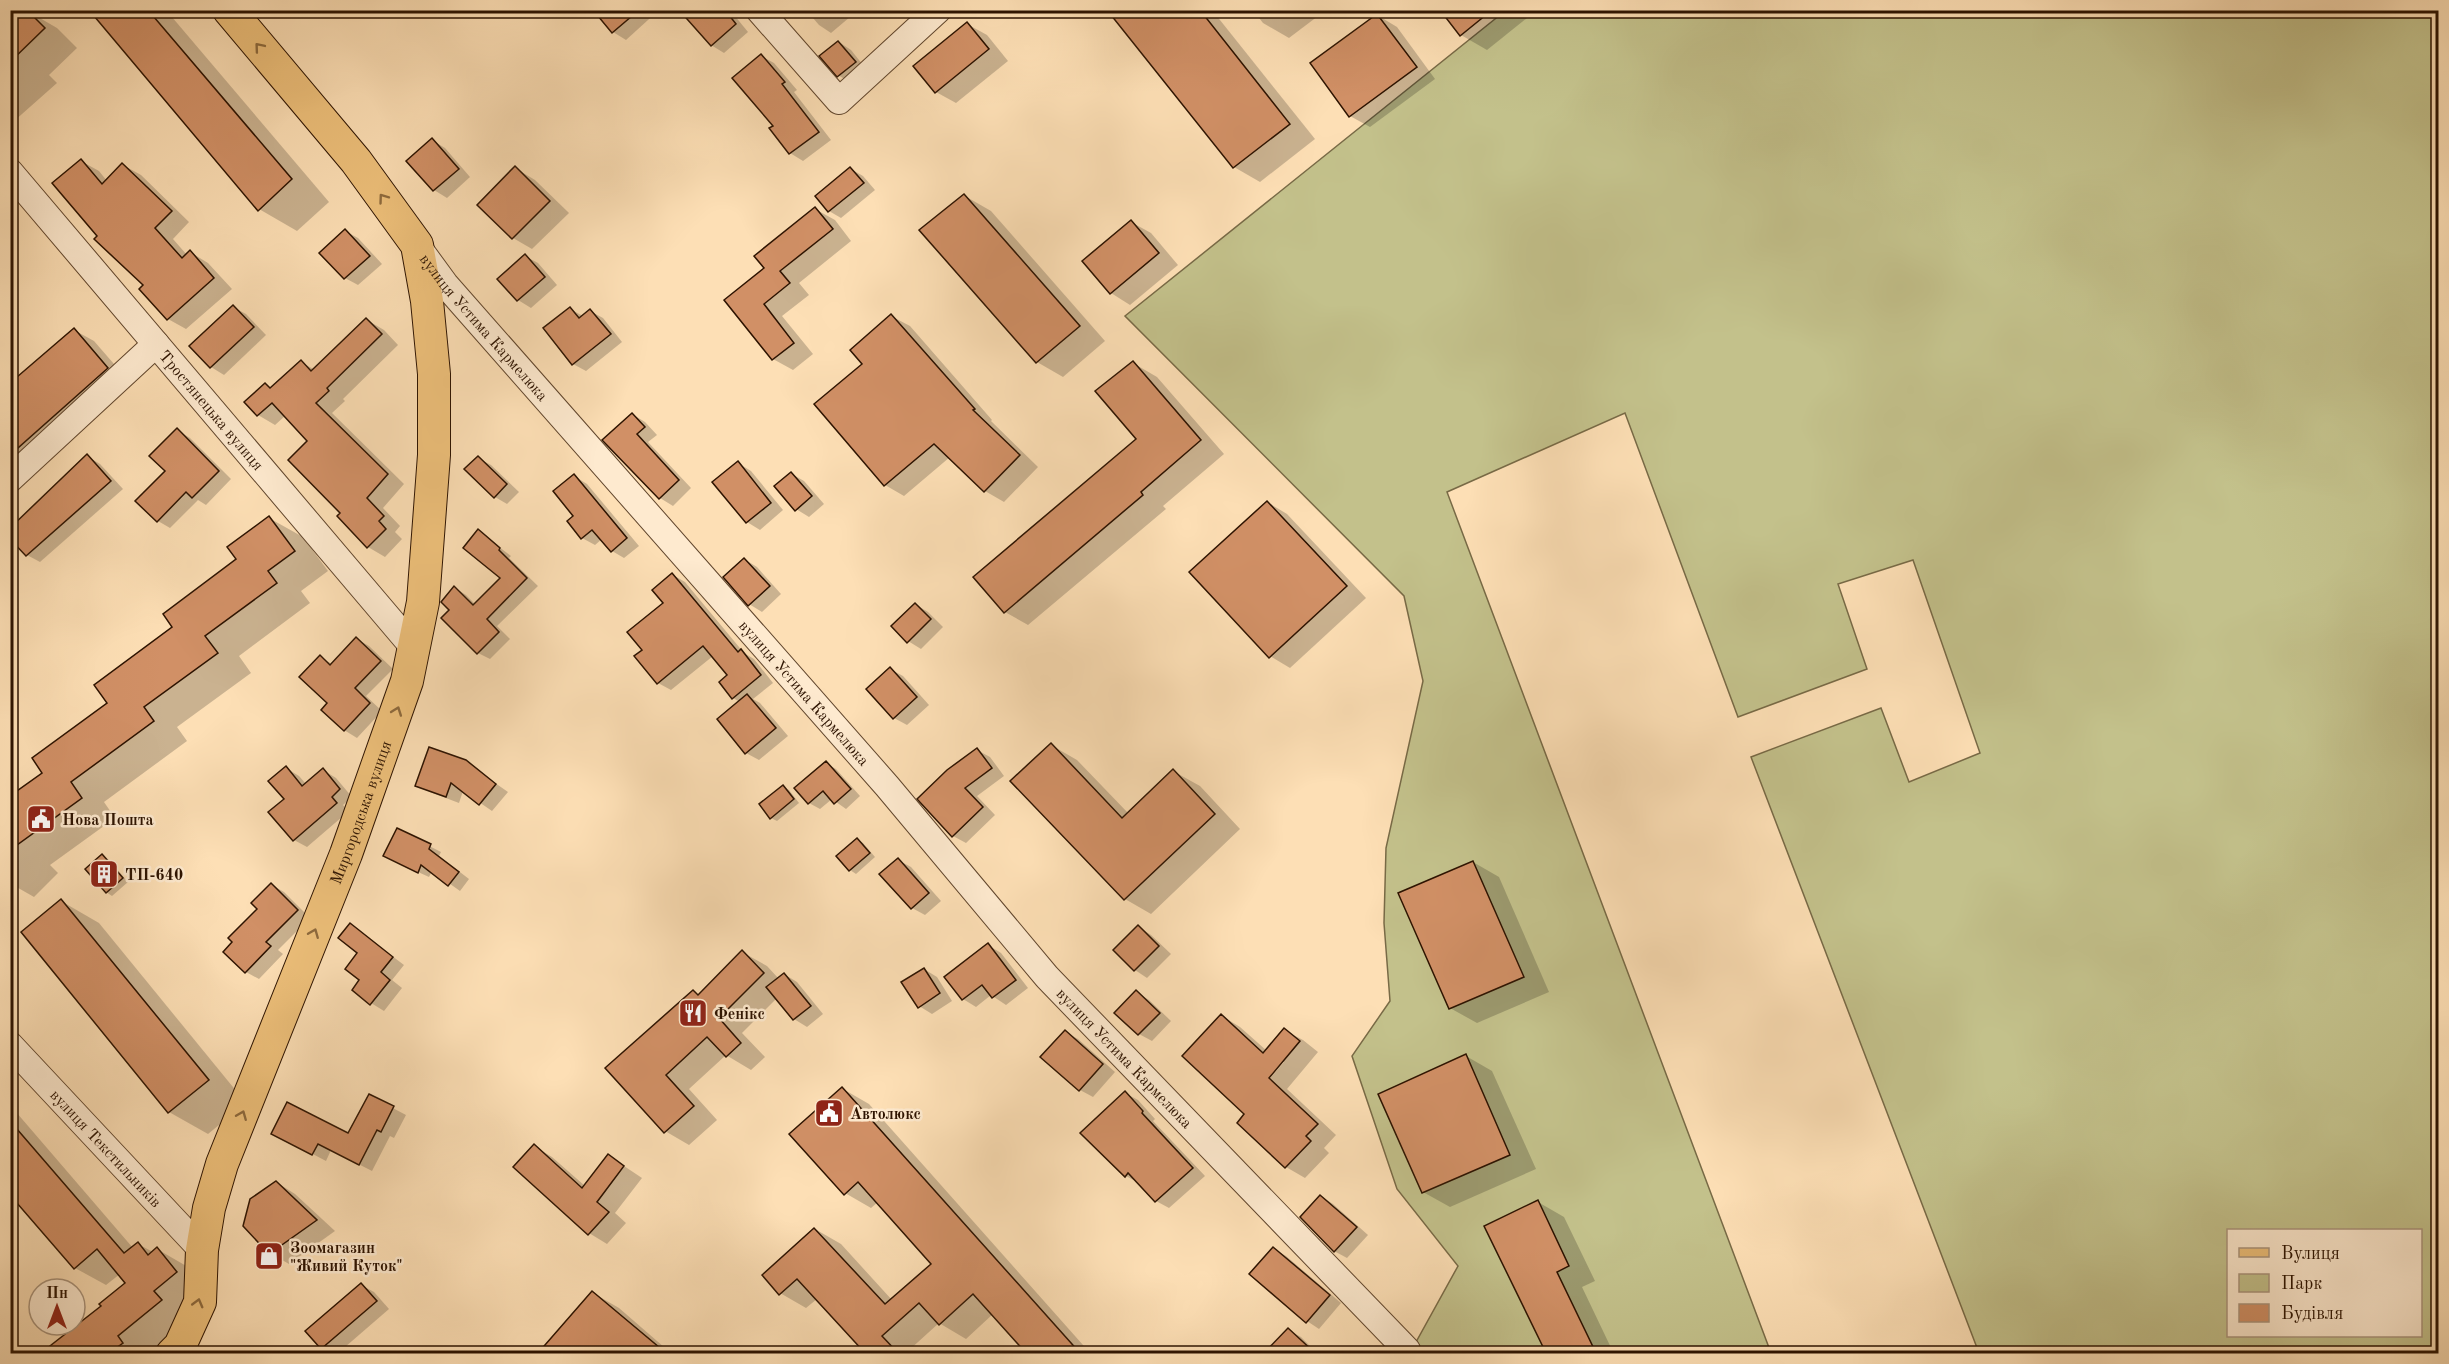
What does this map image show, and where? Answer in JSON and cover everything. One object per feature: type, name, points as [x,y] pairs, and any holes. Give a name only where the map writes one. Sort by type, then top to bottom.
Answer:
[{"type":"main road","name":"вулиця Устима Кармелюка","points":[[229,10],[356,161],[417,245]]},
{"type":"main road","name":"Миргородська вулиця","points":[[172,1353],[180,1346],[200,1302],[202,1250],[209,1208],[222,1164],[346,854],[407,681],[424,591],[434,455],[434,374],[427,301],[417,245]]},
{"type":"street","points":[[759,10],[839,101],[938,10]]},
{"type":"street","name":"Тростянецька вулиця","points":[[10,172],[414,648]]},
{"type":"street","name":"вулиця Устима Кармелюка","points":[[417,245],[445,284],[887,786],[1047,977],[1407,1350]]},
{"type":"street","points":[[10,479],[156,344]]},
{"type":"street","name":"вулиця Текстильників","points":[[10,1045],[202,1250]]},
{"type":"green space","points":[[1505,11],[2438,11],[2438,1353],[1979,1353],[1751,757],[1881,708],[1909,782],[1980,753],[1913,560],[1838,584],[1867,669],[1738,717],[1625,413],[1447,492],[1771,1353],[1410,1353],[1458,1266],[1397,1189],[1352,1056],[1390,1001],[1384,923],[1386,848],[1423,681],[1404,596],[1125,316]]},
{"type":"building","points":[[21,10],[27,10],[45,28],[10,62],[10,21]]},
{"type":"building","points":[[89,10],[148,10],[292,179],[258,211]]},
{"type":"building","points":[[593,10],[639,10],[612,33]]},
{"type":"building","points":[[679,10],[725,10],[736,24],[711,46]]},
{"type":"building","points":[[1107,10],[1200,10],[1290,124],[1233,168]]},
{"type":"building","points":[[1440,10],[1492,10],[1460,36]]},
{"type":"building","points":[[1377,14],[1417,67],[1349,117],[1310,63]]},
{"type":"building","points":[[967,22],[989,49],[935,93],[913,66]]},
{"type":"building","points":[[838,41],[856,62],[837,77],[819,56]]},
{"type":"building","points":[[761,54],[785,82],[782,84],[819,132],[789,154],[769,128],[773,126],[732,78]]},
{"type":"building","points":[[432,138],[459,169],[433,191],[406,161]]},
{"type":"building","points":[[81,159],[102,184],[122,163],[172,211],[155,228],[182,258],[190,250],[214,278],[167,320],[139,289],[143,285],[94,239],[97,236],[52,183]]},
{"type":"building","points":[[515,166],[550,201],[512,239],[477,205]]},
{"type":"building","points":[[850,167],[864,183],[828,212],[815,196]]},
{"type":"building","points":[[964,194],[1080,326],[1036,363],[919,230]]},
{"type":"building","points":[[815,207],[833,229],[780,271],[790,283],[764,304],[794,343],[772,360],[724,300],[764,268],[754,256]]},
{"type":"building","points":[[1131,220],[1159,253],[1110,294],[1082,261]]},
{"type":"building","points":[[345,229],[370,256],[344,279],[319,253]]},
{"type":"building","points":[[525,254],[545,277],[517,301],[497,279]]},
{"type":"building","points":[[233,305],[254,327],[210,368],[189,346]]},
{"type":"building","points":[[570,307],[579,318],[590,309],[611,334],[572,365],[543,328]]},
{"type":"building","points":[[891,314],[975,409],[973,410],[1020,455],[984,492],[934,444],[884,486],[814,404],[862,364],[850,350]]},
{"type":"building","points":[[366,318],[382,334],[327,388],[329,391],[316,403],[388,474],[367,498],[384,516],[379,521],[386,529],[367,548],[337,516],[340,513],[288,460],[307,441],[272,403],[257,416],[244,402],[265,383],[270,388],[301,360],[311,371]]},
{"type":"building","points":[[74,328],[108,368],[10,455],[10,383]]},
{"type":"building","points":[[1133,361],[1201,440],[1141,492],[1143,495],[1004,613],[973,577],[1136,439],[1095,391]]},
{"type":"building","points":[[632,413],[645,427],[637,434],[679,480],[659,499],[602,440]]},
{"type":"building","points":[[177,428],[219,471],[192,498],[186,492],[157,522],[135,501],[165,471],[149,456]]},
{"type":"building","points":[[87,454],[111,481],[26,556],[10,539],[10,528]]},
{"type":"building","points":[[478,456],[507,484],[494,498],[464,469]]},
{"type":"building","points":[[738,461],[771,503],[746,523],[712,482]]},
{"type":"building","points":[[791,472],[812,496],[795,511],[774,486]]},
{"type":"building","points":[[574,474],[627,538],[611,552],[592,530],[581,539],[567,521],[573,516],[553,491]]},
{"type":"building","points":[[1267,501],[1347,586],[1269,658],[1189,572]]},
{"type":"building","points":[[269,516],[295,551],[268,571],[277,583],[205,636],[218,653],[144,707],[154,721],[71,782],[82,798],[10,850],[10,796],[42,773],[32,758],[107,703],[94,685],[172,627],[163,614],[236,559],[227,547]]},
{"type":"building","points":[[478,529],[500,548],[499,550],[527,578],[487,619],[499,632],[477,654],[441,618],[449,610],[441,602],[454,586],[473,605],[500,578],[463,548]]},
{"type":"building","points":[[744,558],[770,586],[748,606],[723,577]]},
{"type":"building","points":[[672,573],[738,652],[741,649],[761,675],[732,699],[719,682],[727,675],[703,646],[657,684],[634,656],[642,650],[627,632],[663,603],[652,590]]},
{"type":"building","points":[[915,603],[931,619],[907,643],[891,626]]},
{"type":"building","points":[[356,637],[381,661],[355,688],[370,703],[344,731],[321,710],[327,703],[299,677],[320,655],[330,665]]},
{"type":"building","points":[[890,667],[917,697],[893,719],[866,689]]},
{"type":"building","points":[[747,694],[776,728],[745,754],[717,719]]},
{"type":"building","points":[[1051,743],[1122,818],[1173,769],[1215,814],[1124,900],[1010,781]]},
{"type":"building","points":[[429,747],[466,760],[496,784],[479,805],[451,783],[446,797],[415,786]]},
{"type":"building","points":[[977,748],[992,768],[965,788],[983,807],[952,837],[917,799],[947,770]]},
{"type":"building","points":[[826,761],[851,789],[834,804],[823,791],[808,804],[794,788]]},
{"type":"building","points":[[286,766],[302,786],[323,768],[340,789],[332,797],[337,803],[293,841],[268,812],[284,799],[268,781]]},
{"type":"building","points":[[783,785],[794,799],[770,819],[759,804]]},
{"type":"building","points":[[397,828],[431,844],[429,849],[459,872],[448,886],[421,865],[418,873],[383,856]]},
{"type":"building","points":[[857,838],[870,853],[849,871],[836,856]]},
{"type":"building","name":"ТП-640","points":[[102,854],[123,878],[106,893],[85,869]]},
{"type":"building","points":[[898,858],[929,893],[911,909],[879,874]]},
{"type":"building","points":[[1473,861],[1524,977],[1449,1009],[1398,893]]},
{"type":"building","points":[[271,883],[298,910],[266,942],[271,946],[245,973],[223,952],[232,942],[228,938],[257,909],[251,903]]},
{"type":"building","points":[[61,899],[209,1080],[168,1113],[21,932]]},
{"type":"building","points":[[350,923],[393,957],[381,972],[390,980],[370,1005],[352,990],[359,980],[345,969],[357,953],[338,938]]},
{"type":"building","points":[[1138,925],[1159,946],[1134,971],[1113,950]]},
{"type":"building","points":[[988,943],[1016,980],[992,998],[982,985],[962,1000],[944,977]]},
{"type":"building","points":[[742,950],[764,973],[719,1018],[741,1043],[726,1057],[707,1037],[666,1075],[694,1106],[664,1133],[605,1068],[693,990],[698,995]]},
{"type":"building","points":[[924,968],[940,993],[918,1008],[901,982]]},
{"type":"building","points":[[784,973],[811,1006],[793,1020],[766,987]]},
{"type":"building","points":[[1136,990],[1160,1013],[1138,1035],[1114,1013]]},
{"type":"building","points":[[1221,1014],[1263,1053],[1284,1028],[1300,1041],[1269,1078],[1318,1124],[1306,1136],[1311,1141],[1285,1168],[1237,1123],[1244,1114],[1182,1056]]},
{"type":"building","points":[[1065,1030],[1103,1064],[1079,1091],[1040,1057]]},
{"type":"building","points":[[1466,1054],[1510,1155],[1422,1193],[1378,1094]]},
{"type":"building","points":[[842,1087],[1080,1353],[1026,1353],[973,1294],[939,1325],[919,1303],[882,1336],[898,1353],[865,1353],[797,1279],[779,1295],[762,1275],[814,1228],[885,1304],[931,1264],[858,1182],[844,1195],[789,1134]]},
{"type":"building","points":[[1125,1091],[1143,1111],[1142,1113],[1193,1168],[1155,1202],[1128,1173],[1125,1177],[1080,1133]]},
{"type":"building","points":[[369,1094],[394,1106],[381,1132],[377,1130],[359,1165],[318,1144],[312,1155],[271,1134],[287,1102],[348,1133]]},
{"type":"building","points":[[10,1121],[124,1253],[138,1242],[148,1255],[157,1247],[177,1272],[154,1291],[162,1300],[118,1336],[123,1343],[109,1353],[41,1353],[61,1337],[87,1337],[87,1317],[125,1283],[97,1249],[74,1269],[10,1195]]},
{"type":"building","points":[[534,1144],[582,1188],[608,1154],[624,1166],[597,1202],[609,1212],[588,1235],[513,1167]]},
{"type":"building","points":[[276,1181],[317,1220],[269,1254],[243,1226],[250,1199]]},
{"type":"building","points":[[1320,1195],[1357,1227],[1334,1252],[1300,1217]]},
{"type":"building","points":[[1538,1200],[1569,1266],[1557,1272],[1596,1353],[1546,1353],[1484,1226]]},
{"type":"building","points":[[1273,1247],[1330,1295],[1306,1323],[1249,1274]]},
{"type":"building","points":[[361,1283],[377,1301],[321,1349],[305,1331]]},
{"type":"building","points":[[592,1291],[666,1353],[538,1353]]},
{"type":"building","points":[[1288,1328],[1315,1353],[1264,1353]]},
{"type":"place","name":"Нова Пошта","points":[[41,819]]},
{"type":"place","name":"ТП-640","points":[[104,874]]},
{"type":"place","name":"Фенікс","points":[[693,1013]]},
{"type":"place","name":"Автолюкс","points":[[829,1113]]},
{"type":"place","name":"Зоомагазин \"Живий Куток\"","points":[[269,1256]]}]
